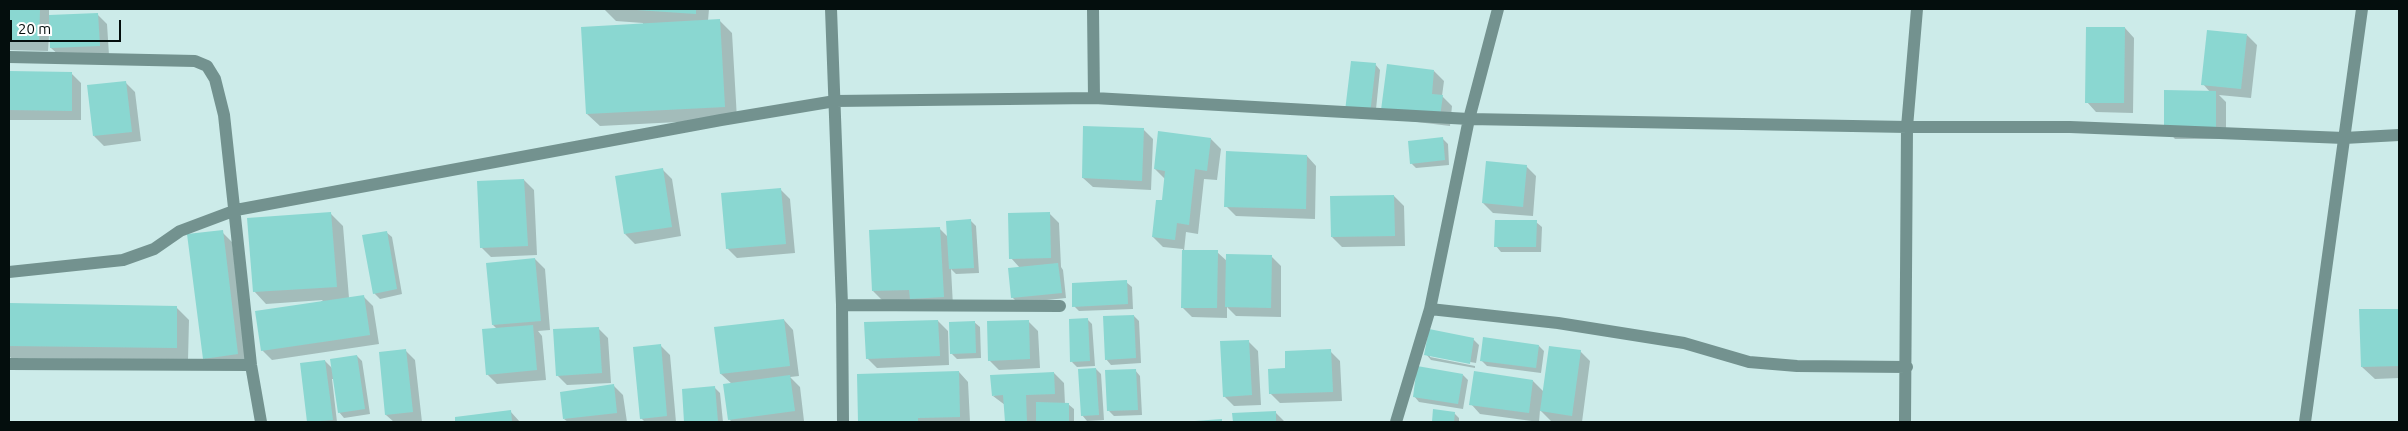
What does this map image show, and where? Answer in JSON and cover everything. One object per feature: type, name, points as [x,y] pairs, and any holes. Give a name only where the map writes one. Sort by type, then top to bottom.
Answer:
[{"type":"street","points":[[830,9],[842,305],[843,422]]},
{"type":"street","points":[[1093,9],[1094,98]]},
{"type":"street","points":[[1396,422],[1430,308],[1469,119],[1498,9]]},
{"type":"street","points":[[1905,422],[1907,127],[1917,9]]},
{"type":"street","points":[[2305,422],[2362,9]]},
{"type":"street","points":[[9,57],[154,62],[194,61],[207,66],[215,79],[224,115],[236,210],[251,365],[260,422]]},
{"type":"street","points":[[9,272],[123,260],[154,249],[180,231],[236,210],[721,120],[835,101],[1094,98],[1469,119],[1907,127],[2070,127],[2344,138],[2399,136]]},
{"type":"street","points":[[842,305],[1060,306]]},
{"type":"street","points":[[1430,308],[1558,323],[1684,343],[1749,362],[1797,366],[1906,367]]},
{"type":"street","points":[[9,364],[251,365]]},
{"type":"building","points":[[9,9],[40,9],[39,42],[9,41]]},
{"type":"building","points":[[622,9],[696,9],[696,14]]},
{"type":"building","points":[[98,13],[100,46],[50,48],[49,15]]},
{"type":"building","points":[[720,19],[725,107],[586,114],[581,27]]},
{"type":"building","points":[[2086,27],[2125,27],[2124,103],[2085,103]]},
{"type":"building","points":[[2207,30],[2247,34],[2241,89],[2201,85]]},
{"type":"building","points":[[1351,61],[1376,63],[1370,114],[1345,111]]},
{"type":"building","points":[[1387,64],[1434,70],[1432,94],[1443,95],[1440,117],[1381,110]]},
{"type":"building","points":[[9,71],[72,72],[72,111],[9,110]]},
{"type":"building","points":[[126,81],[132,132],[93,136],[87,85]]},
{"type":"building","points":[[2164,90],[2216,91],[2216,130],[2164,129]]},
{"type":"building","points":[[1083,126],[1144,128],[1142,181],[1082,178]]},
{"type":"building","points":[[1158,131],[1211,138],[1207,171],[1195,169],[1189,225],[1177,223],[1175,240],[1152,237],[1156,200],[1162,200],[1165,171],[1154,169]]},
{"type":"building","points":[[1443,137],[1445,160],[1410,164],[1408,141]]},
{"type":"building","points":[[1226,151],[1307,155],[1306,209],[1224,207]]},
{"type":"building","points":[[1486,161],[1527,165],[1523,207],[1482,203]]},
{"type":"building","points":[[663,168],[672,227],[624,234],[615,176]]},
{"type":"building","points":[[524,179],[528,246],[480,248],[477,181]]},
{"type":"building","points":[[781,188],[786,244],[726,249],[721,193]]},
{"type":"building","points":[[1394,195],[1395,236],[1331,237],[1330,196]]},
{"type":"building","points":[[331,212],[337,287],[253,292],[247,218]]},
{"type":"building","points":[[1050,212],[1051,258],[1009,259],[1008,213]]},
{"type":"building","points":[[971,219],[974,268],[949,269],[946,221]]},
{"type":"building","points":[[1495,220],[1537,220],[1536,247],[1494,247]]},
{"type":"building","points":[[940,227],[944,297],[910,299],[909,290],[872,291],[869,230]]},
{"type":"building","points":[[223,230],[238,354],[203,359],[187,234]]},
{"type":"building","points":[[387,231],[397,289],[373,294],[362,235]]},
{"type":"building","points":[[1182,250],[1218,250],[1217,308],[1181,308]]},
{"type":"building","points":[[1226,254],[1272,255],[1271,308],[1225,307]]},
{"type":"building","points":[[535,258],[541,321],[492,325],[486,263]]},
{"type":"building","points":[[1058,263],[1062,293],[1011,298],[1008,268]]},
{"type":"building","points":[[1127,280],[1128,304],[1072,307],[1072,283]]},
{"type":"building","points":[[364,295],[370,335],[261,351],[255,311]]},
{"type":"building","points":[[9,303],[177,306],[177,348],[9,346]]},
{"type":"building","points":[[2359,309],[2399,309],[2399,366],[2361,367]]},
{"type":"building","points":[[1134,315],[1136,358],[1105,360],[1103,316]]},
{"type":"building","points":[[1088,318],[1090,361],[1070,362],[1069,319]]},
{"type":"building","points":[[784,319],[790,366],[720,374],[714,327]]},
{"type":"building","points":[[938,320],[940,356],[866,359],[864,322]]},
{"type":"building","points":[[1029,320],[1030,359],[988,361],[987,321]]},
{"type":"building","points":[[975,321],[976,353],[950,354],[949,322]]},
{"type":"building","points":[[533,325],[537,370],[486,375],[482,329]]},
{"type":"building","points":[[599,327],[602,373],[556,376],[553,329]]},
{"type":"building","points":[[1429,329],[1474,338],[1470,364],[1424,355]]},
{"type":"building","points":[[1483,337],[1539,345],[1536,368],[1480,361]]},
{"type":"building","points":[[1249,340],[1252,395],[1223,397],[1220,341]]},
{"type":"building","points":[[661,344],[667,416],[640,419],[633,347]]},
{"type":"building","points":[[1549,346],[1581,350],[1572,416],[1540,411]]},
{"type":"building","points":[[406,349],[413,412],[385,415],[379,352]]},
{"type":"building","points":[[1331,349],[1333,392],[1269,394],[1268,369],[1285,368],[1285,351]]},
{"type":"building","points":[[357,355],[365,409],[338,413],[330,359]]},
{"type":"building","points":[[325,360],[333,420],[307,422],[300,363]]},
{"type":"building","points":[[1417,366],[1463,374],[1458,404],[1413,397]]},
{"type":"building","points":[[1096,368],[1099,415],[1081,416],[1078,369]]},
{"type":"building","points":[[1136,369],[1138,410],[1107,411],[1105,370]]},
{"type":"building","points":[[959,371],[960,417],[918,418],[918,422],[858,422],[857,374]]},
{"type":"building","points":[[1474,371],[1533,380],[1529,413],[1469,405]]},
{"type":"building","points":[[1054,372],[1055,394],[1026,395],[1027,422],[1005,422],[1003,395],[992,396],[990,375]]},
{"type":"building","points":[[790,375],[795,411],[728,420],[723,384]]},
{"type":"building","points":[[614,384],[617,413],[563,419],[560,392]]},
{"type":"building","points":[[715,386],[718,422],[684,422],[682,389]]},
{"type":"building","points":[[1036,402],[1069,403],[1069,422],[1036,422]]},
{"type":"building","points":[[1433,409],[1455,412],[1454,422],[1432,422]]},
{"type":"building","points":[[511,410],[512,422],[455,422],[455,417]]},
{"type":"building","points":[[1276,411],[1276,422],[1233,422],[1232,413]]},
{"type":"building","points":[[1222,419],[1222,422],[1195,422],[1195,421]]}]
